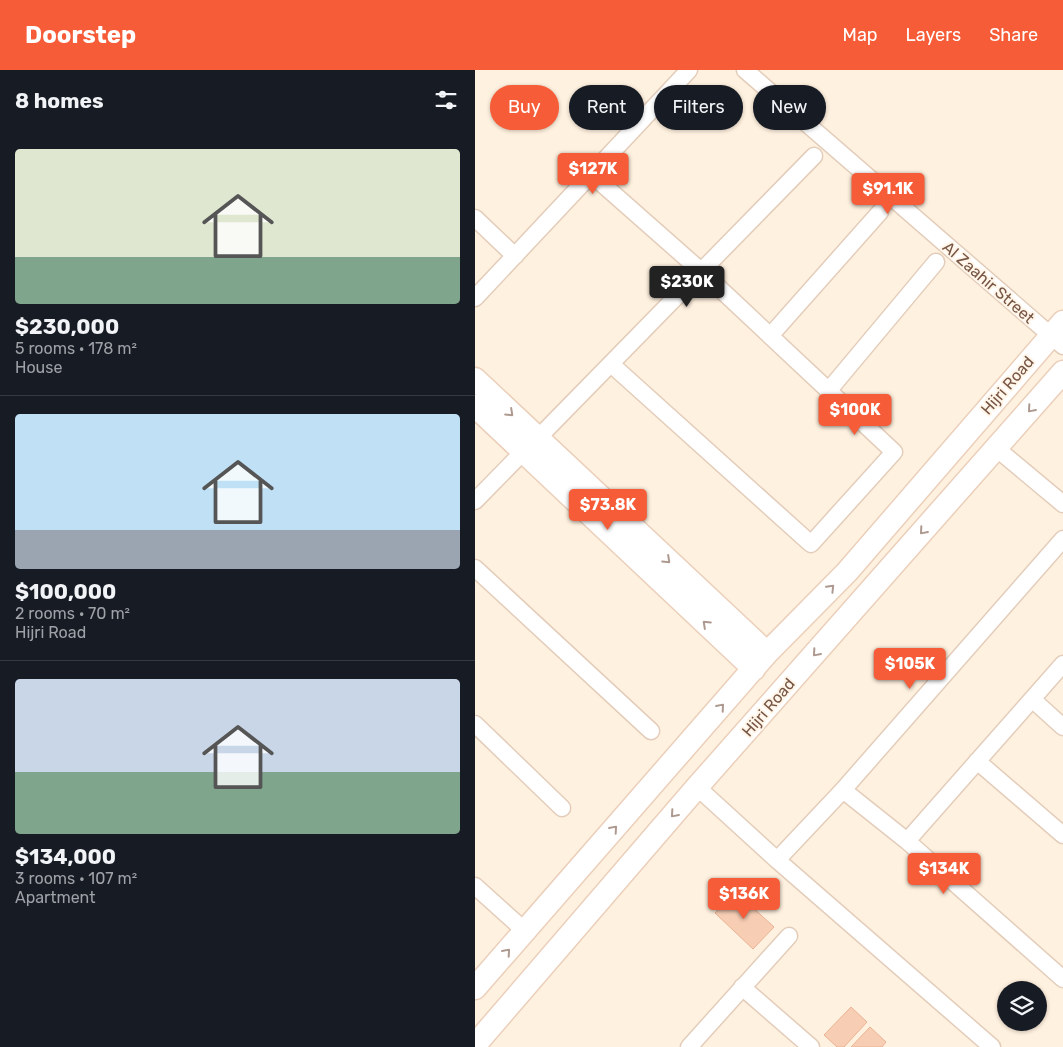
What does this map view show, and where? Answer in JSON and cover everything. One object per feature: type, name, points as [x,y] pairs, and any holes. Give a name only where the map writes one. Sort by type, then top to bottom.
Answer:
[{"type":"main road","name":"Hijri Road","points":[[475,988],[761,661],[847,572],[1059,334]]},
{"type":"main road","name":"Hijri Road","points":[[475,1045],[697,788],[1063,372]]},
{"type":"main road","points":[[475,379],[530,445],[761,661]]},
{"type":"main road","points":[[475,406],[530,445]]},
{"type":"street","points":[[475,298],[689,70]]},
{"type":"street","name":"Al Zaahir Street","points":[[745,70],[1059,334]]},
{"type":"street","points":[[475,501],[815,156]]},
{"type":"street","points":[[591,174],[701,271],[894,452],[811,544],[611,364]]},
{"type":"street","points":[[770,336],[880,212]]},
{"type":"street","points":[[475,218],[515,256]]},
{"type":"street","points":[[829,390],[936,262]]},
{"type":"street","points":[[996,448],[1063,504]]},
{"type":"street","points":[[777,860],[843,790],[1063,539]]},
{"type":"street","points":[[475,568],[651,731]]},
{"type":"street","points":[[907,841],[1063,664]]},
{"type":"street","points":[[1032,699],[1063,727]]},
{"type":"street","points":[[475,724],[562,808]]},
{"type":"street","points":[[977,762],[1063,835]]},
{"type":"street","points":[[697,788],[992,1047]]},
{"type":"street","points":[[843,790],[907,841],[1063,979]]},
{"type":"street","points":[[475,886],[525,931]]},
{"type":"street","points":[[689,1047],[789,936]]},
{"type":"street","points":[[742,987],[811,1047]]},
{"type":"building","points":[[735,891],[774,927],[753,949],[715,913]]},
{"type":"building","points":[[851,1007],[867,1022],[844,1047],[837,1047],[824,1035]]},
{"type":"building","points":[[870,1027],[886,1042],[882,1047],[851,1047]]}]
